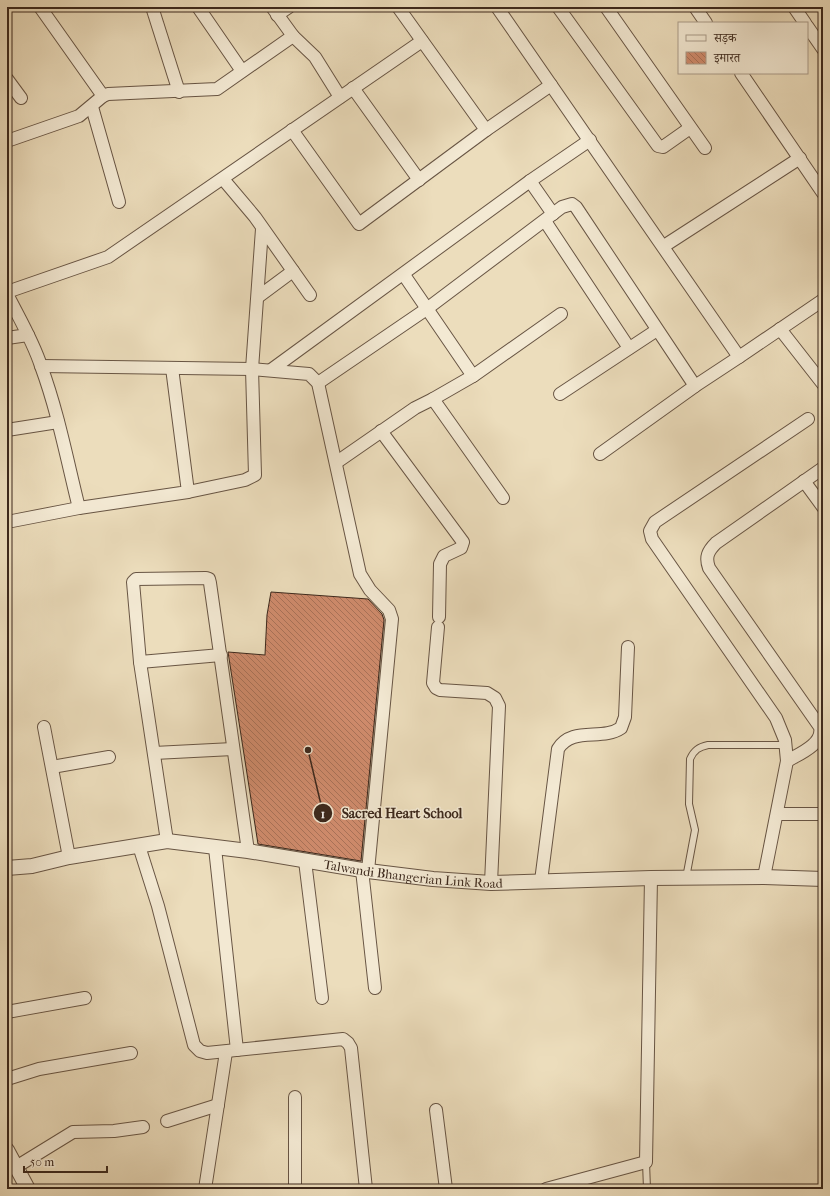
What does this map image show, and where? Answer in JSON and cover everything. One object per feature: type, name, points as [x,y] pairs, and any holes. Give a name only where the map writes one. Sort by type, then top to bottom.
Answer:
[{"type":"street","points":[[40,7],[102,96]]},
{"type":"street","points":[[152,7],[179,92]]},
{"type":"street","points":[[198,7],[242,71]]},
{"type":"street","points":[[288,7],[275,11],[293,36],[315,57],[340,97]]},
{"type":"street","points":[[398,7],[486,130]]},
{"type":"street","points":[[497,7],[664,246],[739,357]]},
{"type":"street","points":[[558,7],[658,146],[663,147],[669,144],[690,128]]},
{"type":"street","points":[[606,7],[705,148]]},
{"type":"street","points":[[695,7],[705,22]]},
{"type":"street","points":[[794,7],[804,22]]},
{"type":"street","points":[[808,27],[823,49]]},
{"type":"street","points":[[7,141],[79,116],[92,107],[102,96],[108,94],[179,92],[217,89],[293,36]]},
{"type":"street","points":[[79,508],[58,422],[41,366],[28,335],[7,293],[108,257],[422,41]]},
{"type":"street","points":[[742,74],[823,193]]},
{"type":"street","points":[[7,79],[20,98]]},
{"type":"street","points":[[292,130],[359,224],[486,130],[551,85]]},
{"type":"street","points":[[353,88],[419,180]]},
{"type":"street","points":[[92,107],[119,202]]},
{"type":"street","points":[[271,370],[530,181],[590,140]]},
{"type":"street","points":[[664,246],[800,158]]},
{"type":"street","points":[[223,179],[262,228],[310,295]]},
{"type":"street","points":[[530,181],[549,217],[629,348]]},
{"type":"street","points":[[318,383],[428,308],[549,217],[568,205],[576,207],[695,386]]},
{"type":"street","points":[[7,522],[79,508],[188,492],[245,480],[255,475],[252,369],[262,228]]},
{"type":"street","points":[[258,297],[293,271]]},
{"type":"street","points":[[404,274],[473,376]]},
{"type":"street","points":[[600,454],[695,386],[823,300]]},
{"type":"street","points":[[337,462],[420,405],[473,376],[561,314]]},
{"type":"street","points":[[780,329],[823,384]]},
{"type":"street","points":[[560,394],[657,330]]},
{"type":"street","points":[[7,338],[28,335]]},
{"type":"street","points":[[41,366],[271,370],[309,374],[318,383],[337,462],[362,579],[389,610],[392,619],[365,871],[375,988]]},
{"type":"street","points":[[172,368],[188,492]]},
{"type":"street","points":[[433,398],[503,498]]},
{"type":"street","points":[[764,877],[787,761],[785,745],[776,718],[652,539],[650,531],[655,522],[808,419]]},
{"type":"street","points":[[7,430],[58,422]]},
{"type":"street","points":[[382,431],[463,542],[462,548],[444,556],[440,564],[438,622],[433,683],[436,688],[440,690],[487,693],[495,698],[499,706],[490,883]]},
{"type":"street","points":[[787,761],[817,740],[822,732],[820,727],[709,568],[706,560],[707,554],[716,542],[823,468]]},
{"type":"street","points":[[804,481],[823,507]]},
{"type":"street","points":[[167,841],[140,662],[133,585],[136,579],[206,578],[209,579],[221,655],[248,851]]},
{"type":"street","points":[[541,881],[558,749],[570,738],[583,735],[610,733],[621,728],[624,717],[628,646]]},
{"type":"street","points":[[140,662],[221,655]]},
{"type":"street","points":[[44,726],[69,857]]},
{"type":"street","points":[[154,753],[233,749]]},
{"type":"street","points":[[52,767],[109,757]]},
{"type":"street","points":[[776,814],[823,814]]},
{"type":"street","name":"Talwandi Bhangerian Link Road","points":[[7,868],[32,866],[69,857],[167,841],[248,851],[365,871],[433,879],[490,883],[651,878],[764,877],[823,879]]},
{"type":"street","points":[[139,846],[158,906],[194,1045],[203,1053],[343,1039],[348,1043],[351,1048],[366,1189]]},
{"type":"street","points":[[205,1189],[218,1105],[232,1051],[215,848]]},
{"type":"street","points":[[305,861],[322,998]]},
{"type":"street","points":[[546,1189],[646,1162],[651,878]]},
{"type":"street","points":[[7,1012],[85,998]]},
{"type":"street","points":[[7,1079],[35,1070],[131,1053]]},
{"type":"street","points":[[295,1097],[295,1189]]},
{"type":"street","points":[[167,1121],[218,1105]]},
{"type":"street","points":[[436,1110],[446,1189]]},
{"type":"street","points":[[16,1167],[73,1132],[114,1131],[143,1127]]},
{"type":"street","points":[[7,1150],[28,1189]]},
{"type":"lane","points":[[686,878],[695,830],[688,797],[690,759],[692,753],[701,746],[708,745],[785,745]]},
{"type":"lane","points":[[646,1162],[647,1189]]},
{"type":"building","points":[[271,592],[368,599],[382,614],[384,620],[361,861],[258,844],[228,652],[265,655],[267,615]]},
{"type":"place","name":"Sacred Heart School","points":[[308,750]]}]
